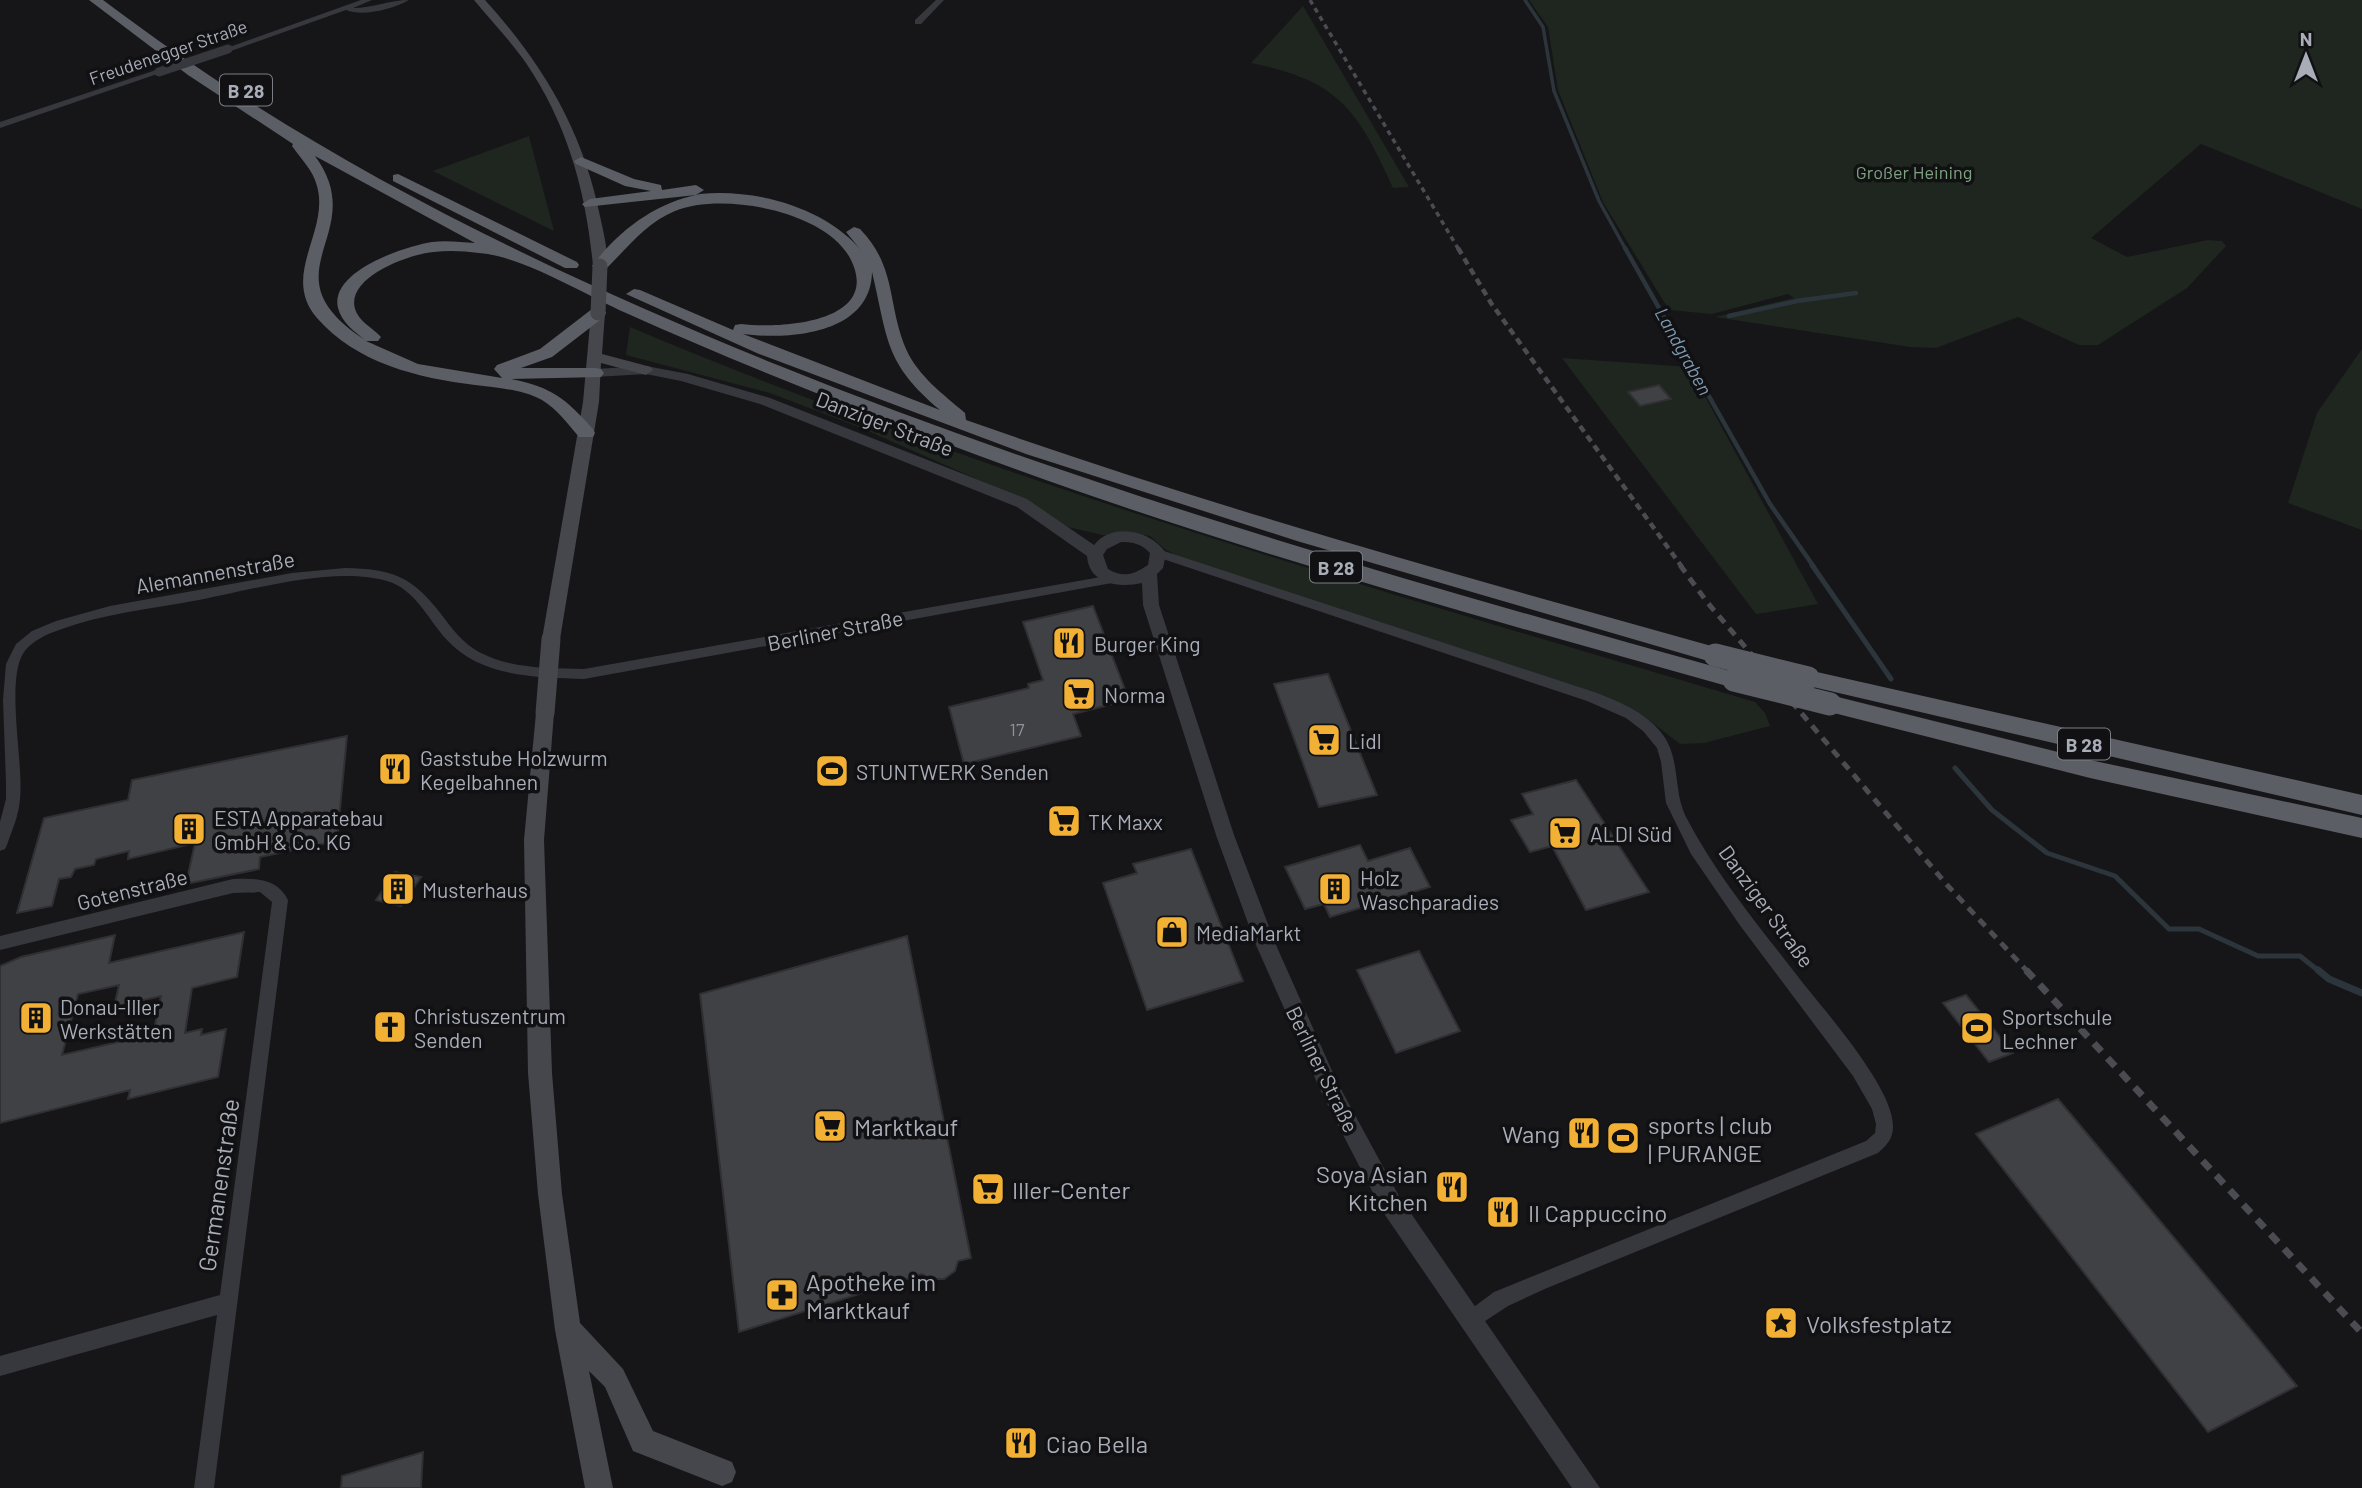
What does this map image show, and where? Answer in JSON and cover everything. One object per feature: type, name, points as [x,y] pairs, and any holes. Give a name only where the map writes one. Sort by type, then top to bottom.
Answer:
[{"type":"highway","name":"B 28","points":[[95,0],[162,50],[293,138],[501,250],[679,331],[837,395],[1161,513],[1410,589],[1734,680],[2090,769],[2362,828]]},
{"type":"highway","name":"B 28","points":[[117,0],[222,74]]},
{"type":"highway","name":"B 28","points":[[289,117],[323,137]]},
{"type":"highway","points":[[293,138],[316,167],[327,195],[310,270],[310,284],[319,310],[366,351],[428,373],[495,377],[595,371]]},
{"type":"highway","points":[[581,161],[630,183],[677,191]]},
{"type":"highway","name":"B 28","points":[[382,169],[552,257],[694,320],[969,427],[1173,497],[1301,536],[1808,678],[2083,744],[2362,805]]},
{"type":"highway","points":[[591,208],[677,191],[727,189],[774,196],[821,212],[861,238],[881,267],[890,326],[898,351],[925,387],[969,427]]},
{"type":"highway","points":[[591,208],[708,198],[761,203],[816,222],[853,250],[864,272],[865,283],[857,301],[831,320],[806,329],[758,332],[694,320]]},
{"type":"highway","points":[[600,266],[627,239],[666,209],[708,198]]},
{"type":"highway","points":[[501,250],[444,246],[403,254],[363,274],[346,297],[345,310],[350,320],[387,346],[443,366],[495,377],[546,395],[560,404],[586,433]]},
{"type":"highway","points":[[495,377],[547,354],[593,321]]},
{"type":"main road","points":[[480,0],[514,36],[547,83],[581,161],[600,266],[593,321],[595,371],[551,639],[534,840],[538,1018],[550,1194],[568,1330],[598,1488]]},
{"type":"main road","points":[[595,371],[646,370]]},
{"type":"main road","points":[[568,1330],[614,1378],[643,1441],[722,1472]]},
{"type":"street","name":"Freudenegger Straße","points":[[0,125],[368,0]]},
{"type":"street","name":"Freudenegger Straße","points":[[346,8],[369,10],[405,0]]},
{"type":"street","points":[[918,22],[940,0]]},
{"type":"street","name":"Danziger Straße","points":[[646,370],[683,377],[777,406],[1022,503],[1062,530],[1119,580],[1154,565],[1186,562],[1620,707],[1643,724],[1661,743],[1670,764],[1671,795],[1685,828],[1725,891],[1861,1074],[1880,1109],[1885,1123],[1884,1135],[1872,1147],[1501,1299],[1470,1322]]},
{"type":"street","name":"Danziger Straße","points":[[595,371],[683,377]]},
{"type":"street","name":"Danziger Straße","points":[[1062,530],[1109,540],[1139,538],[1147,541],[1154,565]]},
{"type":"street","points":[[1095,560],[1109,540]]},
{"type":"street","name":"Berliner Straße","points":[[1077,583],[1095,560]]},
{"type":"street","name":"Berliner Straße","points":[[1154,565],[1150,605],[1225,835],[1283,985],[1331,1089],[1391,1204],[1587,1488]]},
{"type":"street","name":"Alemannenstraße","points":[[0,845],[13,801],[15,750],[9,674],[17,651],[35,637],[61,624],[113,611],[323,574],[372,574],[406,584],[458,643],[488,663],[509,669],[592,674]]},
{"type":"street","name":"Berliner Straße","points":[[592,674],[1077,583],[1119,580],[1150,605]]},
{"type":"street","name":"Gotenstraße","points":[[0,943],[233,886],[261,884],[274,890]]},
{"type":"street","name":"Germanenstraße","points":[[204,1488],[226,1303],[279,924],[280,900],[274,890]]},
{"type":"street","points":[[0,1366],[226,1303]]},
{"type":"green space","name":"Großer Heining","points":[[1529,0],[2362,0],[2362,209],[2201,144],[2091,238],[2127,257],[2208,240],[2222,241],[2226,246],[2187,288],[2098,345],[2079,345],[2018,317],[1936,348],[1910,347],[1715,317],[1794,298],[1788,294],[1712,314],[1669,310],[1603,202],[1558,90],[1548,27]]},
{"type":"green space","points":[[1303,6],[1409,187],[1393,188],[1368,137],[1355,118],[1325,89],[1281,70],[1251,63]]},
{"type":"green space","points":[[529,136],[554,231],[433,171]]},
{"type":"green space","points":[[630,327],[768,383],[1047,484],[1329,575],[1755,702],[1765,713],[1770,726],[1704,743],[1680,744],[1645,717],[1619,704],[1184,559],[1166,550],[1150,536],[1137,534],[1116,538],[1063,526],[1033,504],[859,427],[770,393],[626,355]]},
{"type":"green space","points":[[2362,349],[2362,530],[2288,503],[2317,413]]},
{"type":"green space","points":[[1562,358],[1689,367],[1818,604],[1756,614]]},
{"type":"building","points":[[1659,385],[1671,399],[1640,406],[1628,392]]},
{"type":"building","points":[[1093,606],[1129,700],[1073,714],[1081,736],[964,764],[949,707],[1029,688],[1028,684],[1043,680],[1023,622]]},
{"type":"building","name":"Lidl","points":[[1328,674],[1377,795],[1319,807],[1274,684]]},
{"type":"building","name":"ESTA Apparatebau GmbH & Co. KG","points":[[347,736],[337,841],[260,857],[259,869],[186,884],[195,843],[128,859],[129,851],[96,859],[94,865],[75,869],[71,877],[59,879],[52,906],[17,913],[44,818],[128,800],[132,780]]},
{"type":"building","name":"ALDI Süd","points":[[1576,780],[1649,892],[1586,910],[1552,846],[1530,852],[1511,820],[1533,814],[1522,794]]},
{"type":"building","name":"Holz Waschparadies","points":[[1360,845],[1368,861],[1410,848],[1430,887],[1330,917],[1324,904],[1305,909],[1285,867]]},
{"type":"building","name":"MediaMarkt","points":[[1191,849],[1243,981],[1147,1010],[1103,883],[1137,873],[1133,864]]},
{"type":"building","name":"Musterhaus","points":[[395,872],[421,877],[401,906],[376,900]]},
{"type":"building","name":"Donau-Iller Werkstätten","points":[[244,932],[237,977],[192,988],[185,1033],[202,1029],[201,1035],[226,1029],[218,1077],[128,1099],[130,1090],[0,1123],[0,966],[21,957],[115,935],[109,963]],"holes":[[[119,985],[114,1007],[161,996],[153,1034],[62,1055],[78,994]]]},
{"type":"building","name":"Marktkauf","points":[[907,936],[971,1258],[958,1261],[955,1271],[944,1279],[930,1279],[922,1274],[739,1332],[700,994]]},
{"type":"building","points":[[1419,951],[1460,1031],[1396,1053],[1357,970]]},
{"type":"building","name":"Sportschule Lechner","points":[[1966,995],[2013,1053],[1989,1062],[1943,1003]]},
{"type":"building","points":[[2058,1099],[2297,1386],[2208,1432],[1976,1134]]},
{"type":"building","points":[[423,1452],[421,1488],[341,1488],[342,1476]]},
{"type":"waterway","name":"Landgraben","points":[[1525,0],[1543,27],[1554,91],[1599,201],[1626,250]]},
{"type":"waterway","name":"Landgraben","points":[[1625,248],[1770,504],[1814,567]]},
{"type":"waterway","points":[[1729,316],[1797,301],[1856,293]]},
{"type":"waterway","name":"Landgraben","points":[[1812,565],[1891,679]]},
{"type":"waterway","name":"Landgraben","points":[[1955,768],[1992,810],[2047,853],[2115,876],[2169,929],[2199,929],[2258,956],[2300,956],[2320,972]]},
{"type":"waterway","name":"Landgraben","points":[[2318,970],[2329,979],[2362,993]]},
{"type":"railway","points":[[1310,0],[1459,250]]},
{"type":"railway","points":[[1458,248],[1491,303],[1682,567]]},
{"type":"railway","points":[[1680,565],[1707,602],[1948,886],[2028,972]]},
{"type":"railway","points":[[2026,970],[2362,1333]]},
{"type":"place","name":"Burger King","points":[[1069,643]]},
{"type":"place","name":"Norma","points":[[1079,694]]},
{"type":"place","name":"Lidl","points":[[1324,740]]},
{"type":"place","name":"Gaststube Holzwurm Kegelbahnen","points":[[395,769]]},
{"type":"place","name":"STUNTWERK Senden","points":[[832,771]]},
{"type":"place","name":"TK Maxx","points":[[1064,821]]},
{"type":"place","name":"ESTA Apparatebau GmbH & Co. KG","points":[[189,829]]},
{"type":"place","name":"ALDI Süd","points":[[1565,833]]},
{"type":"place","name":"Musterhaus","points":[[398,889]]},
{"type":"place","name":"Holz Waschparadies","points":[[1335,889]]},
{"type":"place","name":"MediaMarkt","points":[[1172,932]]},
{"type":"place","name":"Donau-Iller Werkstätten","points":[[36,1018]]},
{"type":"place","name":"Christuszentrum Senden","points":[[390,1027]]},
{"type":"place","name":"Sportschule Lechner","points":[[1977,1028]]},
{"type":"place","name":"Marktkauf","points":[[830,1126]]},
{"type":"place","name":"Wang","points":[[1584,1133]]},
{"type":"place","name":"sports | club | PURANGE","points":[[1623,1138]]},
{"type":"place","name":"Soya Asian Kitchen","points":[[1452,1187]]},
{"type":"place","name":"Iller-Center","points":[[988,1189]]},
{"type":"place","name":"Il Cappuccino","points":[[1503,1212]]},
{"type":"place","name":"Apotheke im Marktkauf","points":[[782,1295]]},
{"type":"place","name":"Volksfestplatz","points":[[1781,1323]]},
{"type":"place","name":"Ciao Bella","points":[[1021,1443]]}]
